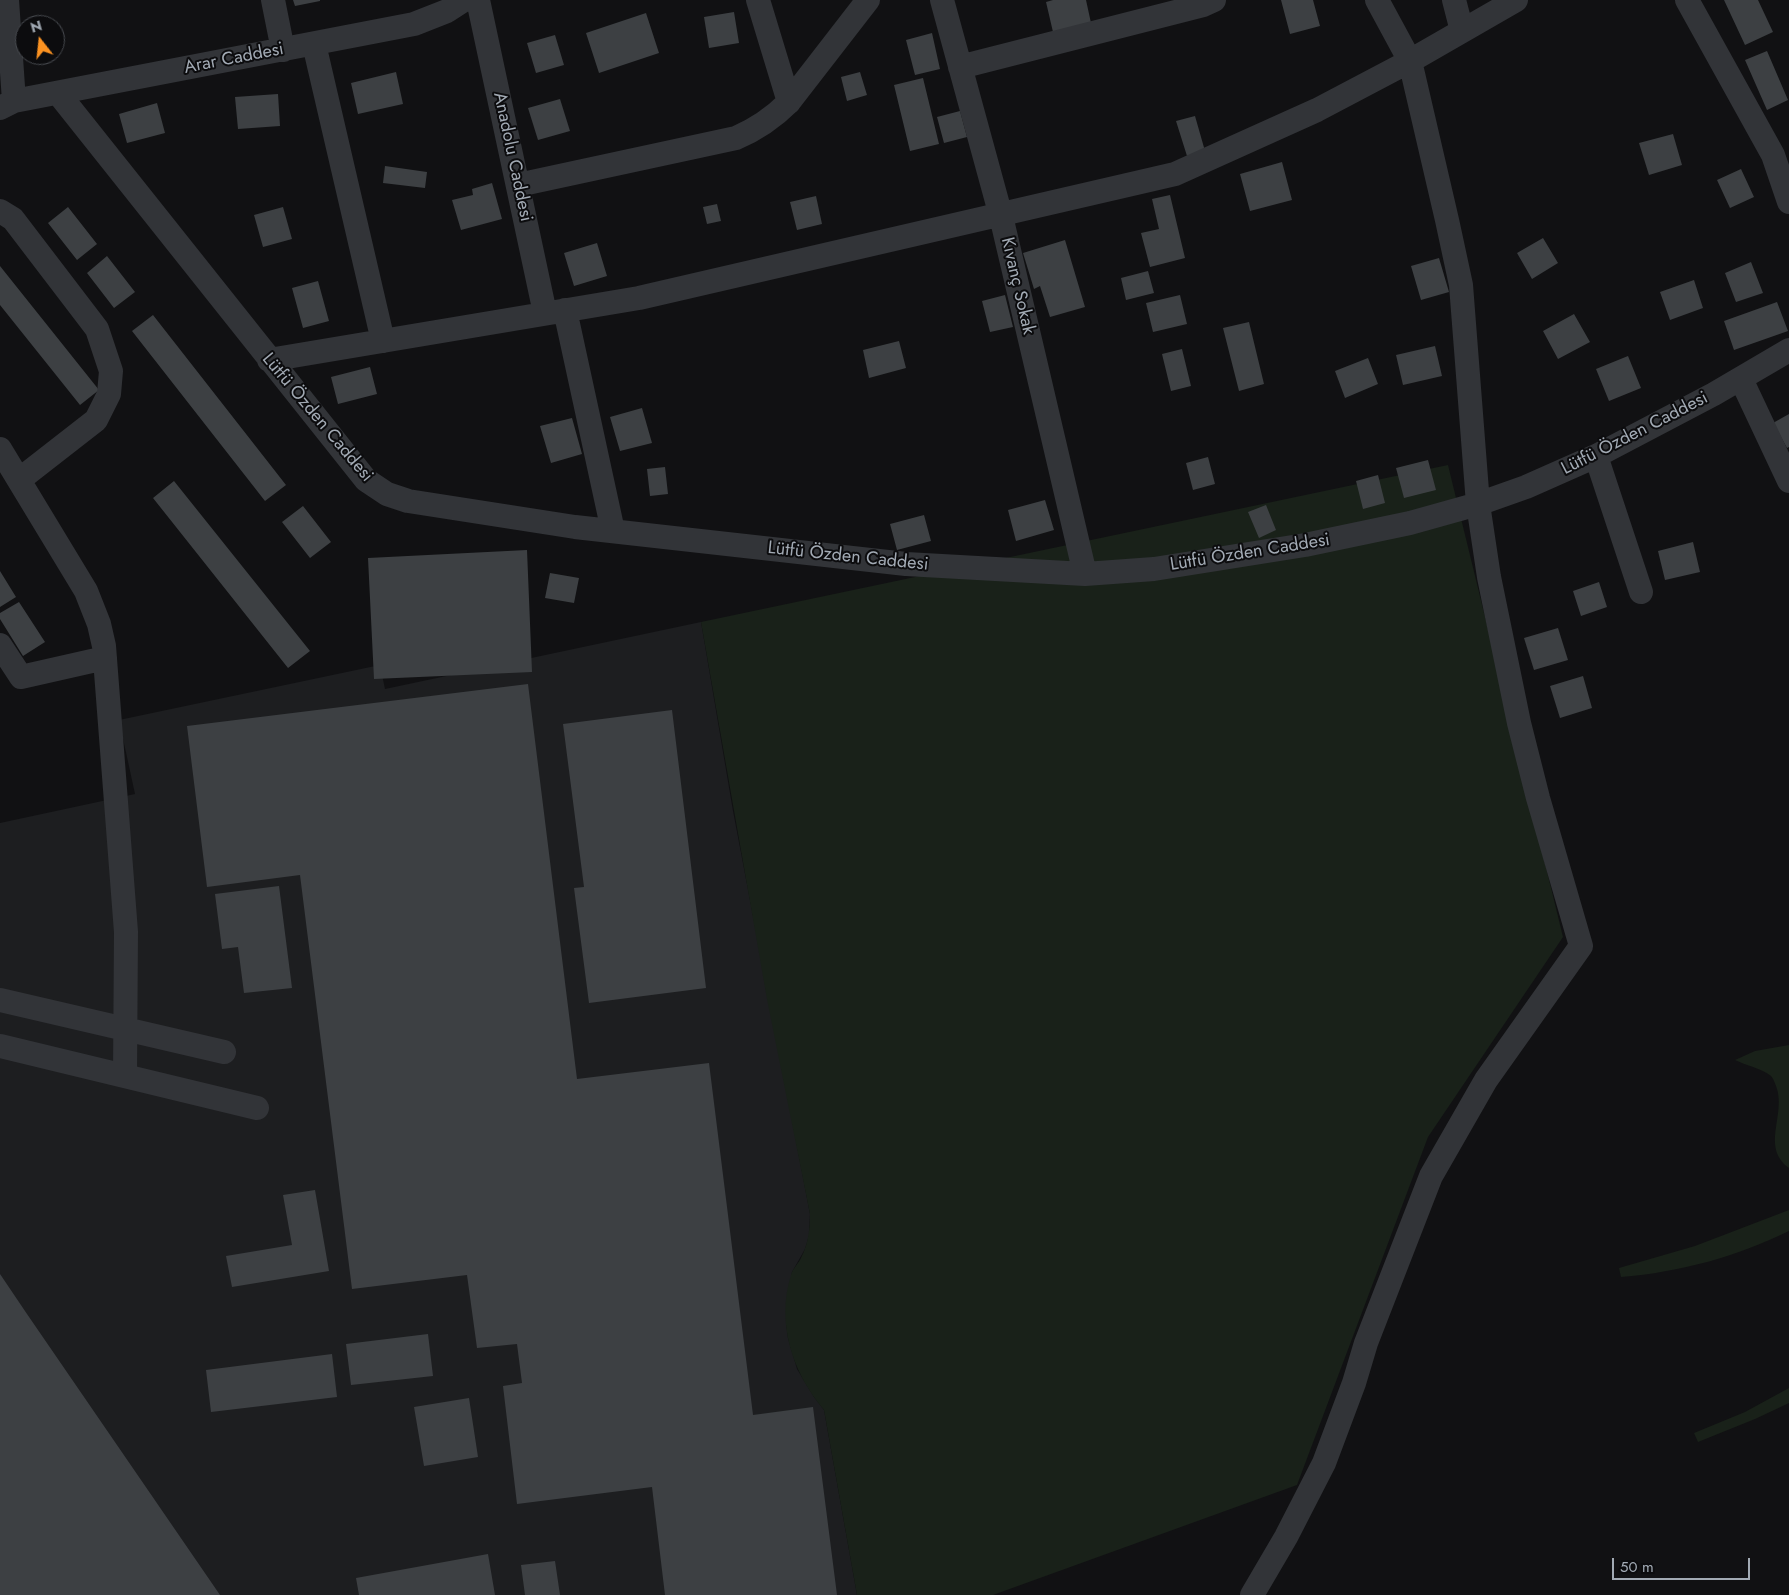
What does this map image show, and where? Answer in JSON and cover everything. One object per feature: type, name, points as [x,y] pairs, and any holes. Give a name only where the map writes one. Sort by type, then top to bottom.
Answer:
[{"type":"street","points":[[7,0],[7,105]]},
{"type":"street","points":[[274,0],[283,50]]},
{"type":"street","name":"Arar Caddesi","points":[[7,105],[58,93],[414,24],[447,11],[464,0]]},
{"type":"street","name":"Anadolu Caddesi","points":[[478,0],[518,185],[555,312],[614,531]]},
{"type":"street","points":[[758,0],[789,102]]},
{"type":"street","points":[[518,185],[736,138],[763,124],[789,102],[868,0]]},
{"type":"street","name":"Kıvanç Sokak","points":[[942,0],[1001,216],[1085,574]]},
{"type":"street","points":[[960,67],[1194,7],[1214,0]]},
{"type":"street","points":[[1252,1595],[1286,1537],[1324,1463],[1343,1416],[1366,1343],[1431,1176],[1486,1080],[1581,946],[1548,835],[1519,723],[1493,596],[1478,504],[1461,285],[1410,61],[1377,0]]},
{"type":"street","points":[[1454,0],[1462,31]]},
{"type":"street","points":[[269,360],[639,298],[1001,216],[1175,174],[1317,110],[1410,61],[1516,0]]},
{"type":"street","points":[[1687,0],[1781,151],[1789,202]]},
{"type":"street","points":[[314,44],[383,341]]},
{"type":"street","name":"Lütfü Özden Caddesi","points":[[58,93],[356,470],[366,480],[387,494],[408,501],[614,531],[906,564],[1085,574],[1154,569],[1304,545],[1410,523],[1478,504],[1526,487],[1596,456],[1740,379],[1789,350]]},
{"type":"street","points":[[0,212],[13,219],[97,329],[111,371],[109,394],[96,420],[18,480]]},
{"type":"street","points":[[1740,379],[1789,481]]},
{"type":"street","points":[[0,449],[86,591],[99,624],[105,658],[126,932],[124,1076]]},
{"type":"street","points":[[1596,456],[1641,592]]},
{"type":"street","points":[[0,645],[20,677],[105,658]]},
{"type":"street","points":[[0,1000],[224,1052]]},
{"type":"street","points":[[0,1046],[256,1108]]},
{"type":"shaded area","points":[[1448,465],[1563,937],[1428,1137],[1297,1485],[993,1595],[857,1595],[824,1410],[803,1380],[790,1346],[786,1329],[787,1293],[792,1273],[801,1258],[807,1242],[810,1214],[767,999],[701,622]]},
{"type":"shaded area","points":[[701,622],[733,811],[810,1214],[809,1236],[805,1249],[792,1272],[786,1323],[788,1338],[797,1369],[824,1410],[857,1595],[0,1595],[0,823],[135,794],[119,720],[380,665],[385,689]]},
{"type":"shaded area","points":[[1789,1045],[1789,1168],[1781,1160],[1776,1150],[1775,1140],[1779,1097],[1773,1079],[1763,1071],[1735,1060],[1755,1051]]},
{"type":"shaded area","points":[[1789,1210],[1789,1231],[1769,1240],[1707,1262],[1643,1275],[1621,1277],[1619,1268],[1695,1246]]},
{"type":"shaded area","points":[[1789,1388],[1789,1403],[1698,1442],[1694,1433],[1745,1412]]},
{"type":"building","points":[[293,0],[320,0],[320,1],[295,6]]},
{"type":"building","points":[[1053,0],[1086,0],[1091,23],[1053,32],[1046,2]]},
{"type":"building","points":[[1281,0],[1313,0],[1320,26],[1290,34]]},
{"type":"building","points":[[1724,0],[1758,0],[1773,32],[1745,45]]},
{"type":"building","points":[[734,12],[739,43],[709,48],[704,17]]},
{"type":"building","points":[[646,13],[659,53],[599,73],[586,33]]},
{"type":"building","points":[[932,33],[940,69],[915,75],[906,40]]},
{"type":"building","points":[[555,35],[564,65],[536,73],[527,43]]},
{"type":"building","points":[[1767,51],[1788,100],[1767,110],[1745,60]]},
{"type":"building","points":[[396,72],[403,104],[358,114],[351,83]]},
{"type":"building","points":[[860,72],[867,95],[847,101],[841,77]]},
{"type":"building","points":[[923,78],[939,144],[910,151],[894,85]]},
{"type":"building","points":[[278,94],[280,126],[238,129],[235,97]]},
{"type":"building","points":[[560,99],[570,131],[538,140],[528,108]]},
{"type":"building","points":[[157,103],[165,133],[127,143],[119,114]]},
{"type":"building","points":[[960,111],[967,137],[944,143],[937,117]]},
{"type":"building","points":[[1195,116],[1205,151],[1187,156],[1176,121]]},
{"type":"building","points":[[1673,134],[1682,165],[1649,175],[1639,143]]},
{"type":"building","points":[[1282,162],[1292,200],[1250,211],[1240,174]]},
{"type":"building","points":[[385,166],[427,172],[425,188],[383,183]]},
{"type":"building","points":[[1741,169],[1754,197],[1730,208],[1717,180]]},
{"type":"building","points":[[492,183],[502,219],[461,230],[452,200],[473,195],[472,189]]},
{"type":"building","points":[[1170,195],[1185,258],[1150,267],[1141,233],[1159,229],[1152,199]]},
{"type":"building","points":[[816,196],[822,224],[797,230],[790,202]]},
{"type":"building","points":[[717,204],[721,221],[707,224],[703,207]]},
{"type":"building","points":[[68,207],[97,244],[77,260],[48,223]]},
{"type":"building","points":[[283,207],[292,239],[263,247],[254,215]]},
{"type":"building","points":[[1543,238],[1558,263],[1532,279],[1517,253]]},
{"type":"building","points":[[1065,240],[1085,307],[1050,317],[1040,286],[1034,289],[1023,253]]},
{"type":"building","points":[[597,243],[607,276],[574,286],[564,253]]},
{"type":"building","points":[[107,256],[135,292],[114,308],[87,273]]},
{"type":"building","points":[[1439,258],[1449,292],[1421,300],[1411,266]]},
{"type":"building","points":[[1751,262],[1763,293],[1736,302],[1725,273]]},
{"type":"building","points":[[0,266],[99,390],[80,405],[0,305]]},
{"type":"building","points":[[1148,271],[1154,293],[1126,300],[1121,278]]},
{"type":"building","points":[[1694,280],[1703,308],[1670,320],[1660,292]]},
{"type":"building","points":[[318,281],[329,321],[303,328],[292,288]]},
{"type":"building","points":[[1005,295],[1013,327],[990,332],[982,301]]},
{"type":"building","points":[[1180,295],[1187,324],[1153,332],[1146,303]]},
{"type":"building","points":[[1777,302],[1788,331],[1734,350],[1724,321]]},
{"type":"building","points":[[1574,314],[1590,342],[1558,359],[1543,331]]},
{"type":"building","points":[[153,315],[286,485],[265,501],[132,331]]},
{"type":"building","points":[[1249,322],[1264,384],[1239,391],[1223,328]]},
{"type":"building","points":[[899,341],[906,368],[869,378],[863,350]]},
{"type":"building","points":[[1435,346],[1442,376],[1403,385],[1396,355]]},
{"type":"building","points":[[1182,349],[1191,386],[1171,391],[1162,354]]},
{"type":"building","points":[[1628,356],[1641,388],[1609,401],[1596,369]]},
{"type":"building","points":[[1368,358],[1378,384],[1345,398],[1335,371]]},
{"type":"building","points":[[370,367],[377,394],[338,404],[331,377]]},
{"type":"building","points":[[642,408],[652,443],[620,451],[610,417]]},
{"type":"building","points":[[1789,414],[1789,447],[1787,448],[1773,423]]},
{"type":"building","points":[[572,418],[582,454],[551,463],[540,426]]},
{"type":"building","points":[[1208,457],[1215,484],[1193,490],[1186,463]]},
{"type":"building","points":[[1428,460],[1436,490],[1404,498],[1396,468]]},
{"type":"building","points":[[665,467],[668,494],[650,496],[647,469]]},
{"type":"building","points":[[1378,475],[1385,503],[1363,509],[1356,481]]},
{"type":"building","points":[[174,481],[310,651],[288,668],[153,498]]},
{"type":"building","points":[[1045,500],[1054,530],[1016,541],[1008,510]]},
{"type":"building","points":[[1266,505],[1276,530],[1259,538],[1248,512]]},
{"type":"building","points":[[303,506],[331,542],[310,558],[282,522]]},
{"type":"building","points":[[924,515],[931,541],[897,550],[890,524]]},
{"type":"building","points":[[1693,542],[1700,572],[1665,580],[1658,551]]},
{"type":"building","points":[[527,550],[532,672],[374,679],[368,558]]},
{"type":"building","points":[[0,571],[16,597],[0,607]]},
{"type":"building","points":[[550,573],[579,578],[574,603],[545,598]]},
{"type":"building","points":[[1599,582],[1607,607],[1581,616],[1573,591]]},
{"type":"building","points":[[19,602],[45,642],[23,656],[0,619],[0,613]]},
{"type":"building","points":[[1558,628],[1568,660],[1534,670],[1524,638]]},
{"type":"building","points":[[1583,676],[1592,708],[1560,718],[1550,686]]},
{"type":"building","points":[[528,684],[577,1079],[709,1063],[753,1415],[813,1407],[837,1595],[665,1595],[652,1487],[517,1504],[503,1386],[522,1383],[517,1344],[477,1348],[467,1275],[352,1289],[300,875],[207,887],[187,726]]},
{"type":"building","points":[[672,710],[706,988],[589,1003],[574,888],[584,887],[563,724]]},
{"type":"building","points":[[279,886],[292,988],[244,993],[238,947],[222,949],[215,894]]},
{"type":"building","points":[[315,1190],[329,1271],[232,1287],[226,1256],[292,1245],[283,1195]]},
{"type":"building","points":[[0,1274],[27,1314],[220,1595],[0,1595]]},
{"type":"building","points":[[428,1334],[433,1376],[351,1385],[346,1344]]},
{"type":"building","points":[[332,1354],[337,1397],[211,1412],[206,1370]]},
{"type":"building","points":[[469,1398],[478,1457],[424,1466],[414,1407]]},
{"type":"building","points":[[488,1554],[495,1595],[359,1595],[356,1578]]},
{"type":"building","points":[[555,1561],[560,1595],[525,1595],[521,1565]]}]
